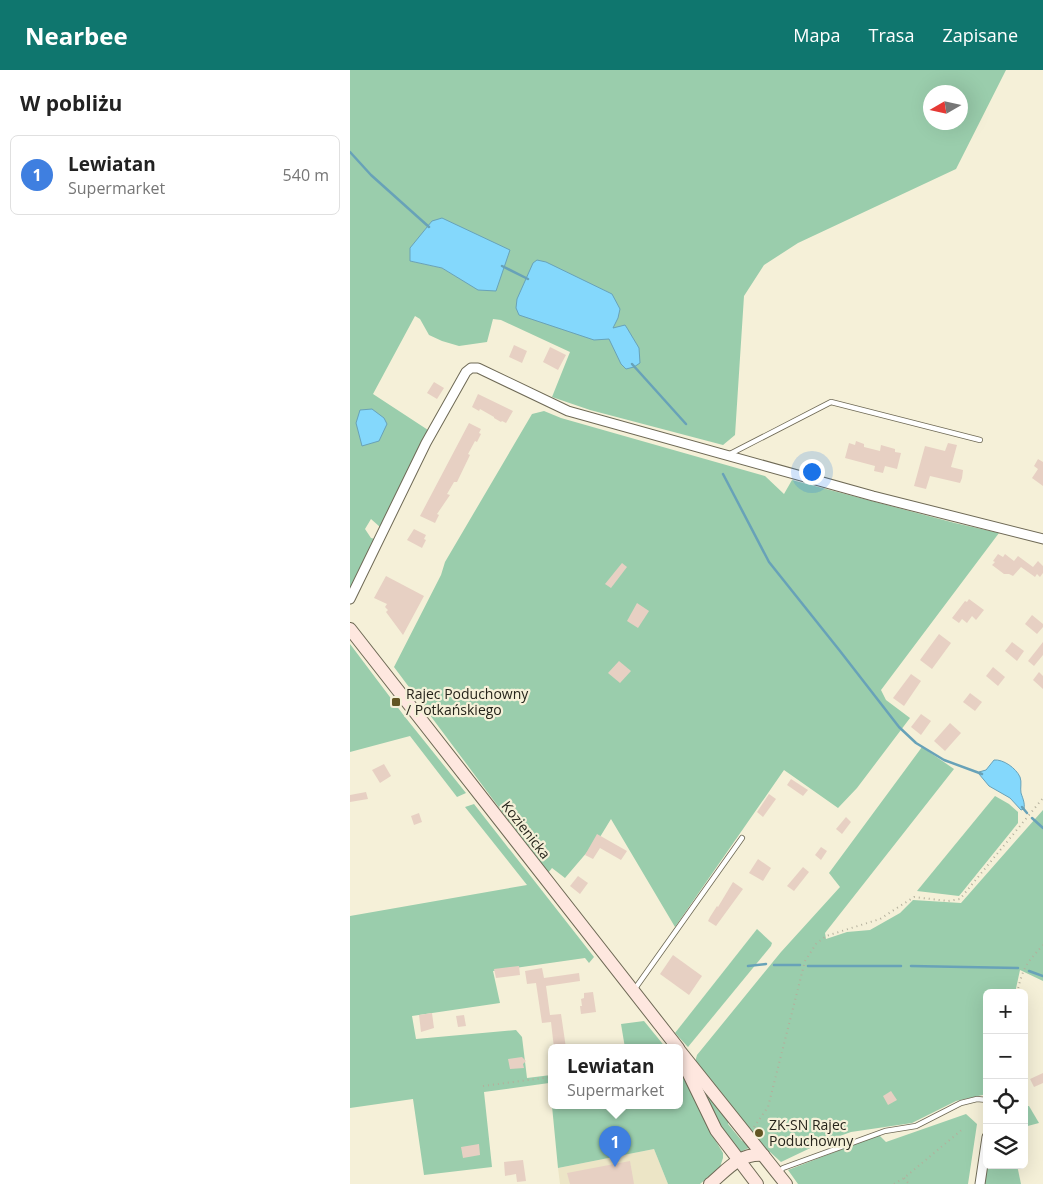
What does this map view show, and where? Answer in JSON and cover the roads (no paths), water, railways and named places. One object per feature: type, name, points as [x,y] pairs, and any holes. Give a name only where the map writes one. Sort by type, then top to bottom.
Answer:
[{"type":"main road","name":"Kozienicka","points":[[350,629],[673,1044]]},
{"type":"main road","name":"Kozienicka","points":[[683,1057],[746,1133],[757,1154],[786,1184]]},
{"type":"main road","name":"Kozienicka","points":[[683,1059],[716,1130],[753,1179]]},
{"type":"main road","points":[[710,1184],[739,1160],[757,1154]]},
{"type":"main road","points":[[753,1179],[747,1163],[757,1154]]},
{"type":"main road","points":[[720,1175],[736,1172],[753,1179]]},
{"type":"street","points":[[350,599],[426,442],[466,372],[471,368],[484,370],[568,411],[873,496],[1043,538]]},
{"type":"street","points":[[980,1184],[983,1164]]},
{"type":"lane","points":[[727,455],[832,402],[980,440]]},
{"type":"lane","points":[[633,991],[742,838]]},
{"type":"lane","points":[[778,1174],[783,1168],[884,1131],[916,1126],[961,1103],[977,1099],[983,1100]]},
{"type":"water","points":[[442,218],[510,250],[496,291],[478,290],[442,268],[410,261],[410,248],[432,221]]},
{"type":"water","points":[[537,260],[546,262],[612,294],[620,309],[613,328],[625,325],[639,348],[640,363],[626,369],[621,364],[609,339],[594,340],[519,315],[516,308],[517,299],[533,263]]},
{"type":"water","points":[[372,409],[384,418],[387,424],[379,441],[362,446],[356,423],[360,410]]},
{"type":"water","points":[[994,760],[1012,767],[1018,774],[1021,779],[1024,809],[1021,810],[1010,798],[989,786],[979,774],[979,772],[986,770]]},
{"type":"waterway","points":[[350,152],[371,175],[429,227]]},
{"type":"waterway","points":[[502,266],[528,279]]},
{"type":"waterway","points":[[632,364],[686,424]]},
{"type":"waterway","points":[[723,474],[769,562],[899,727],[916,743],[944,760],[982,774]]},
{"type":"waterway","points":[[1022,807],[1027,813]]},
{"type":"waterway","points":[[1032,818],[1043,828]]},
{"type":"waterway","points":[[748,966],[766,964]]},
{"type":"waterway","points":[[774,965],[800,965]]},
{"type":"waterway","points":[[808,966],[901,966]]},
{"type":"waterway","points":[[911,966],[1018,968]]},
{"type":"waterway","points":[[1029,971],[1043,976]]},
{"type":"place","name":"Rajec Poduchowny / Potkańskiego","points":[[396,702]]},
{"type":"place","name":"ZK-SN Rajec Poduchowny","points":[[759,1133]]},
{"type":"place","name":"Lewiatan","points":[[615,1167]]}]
